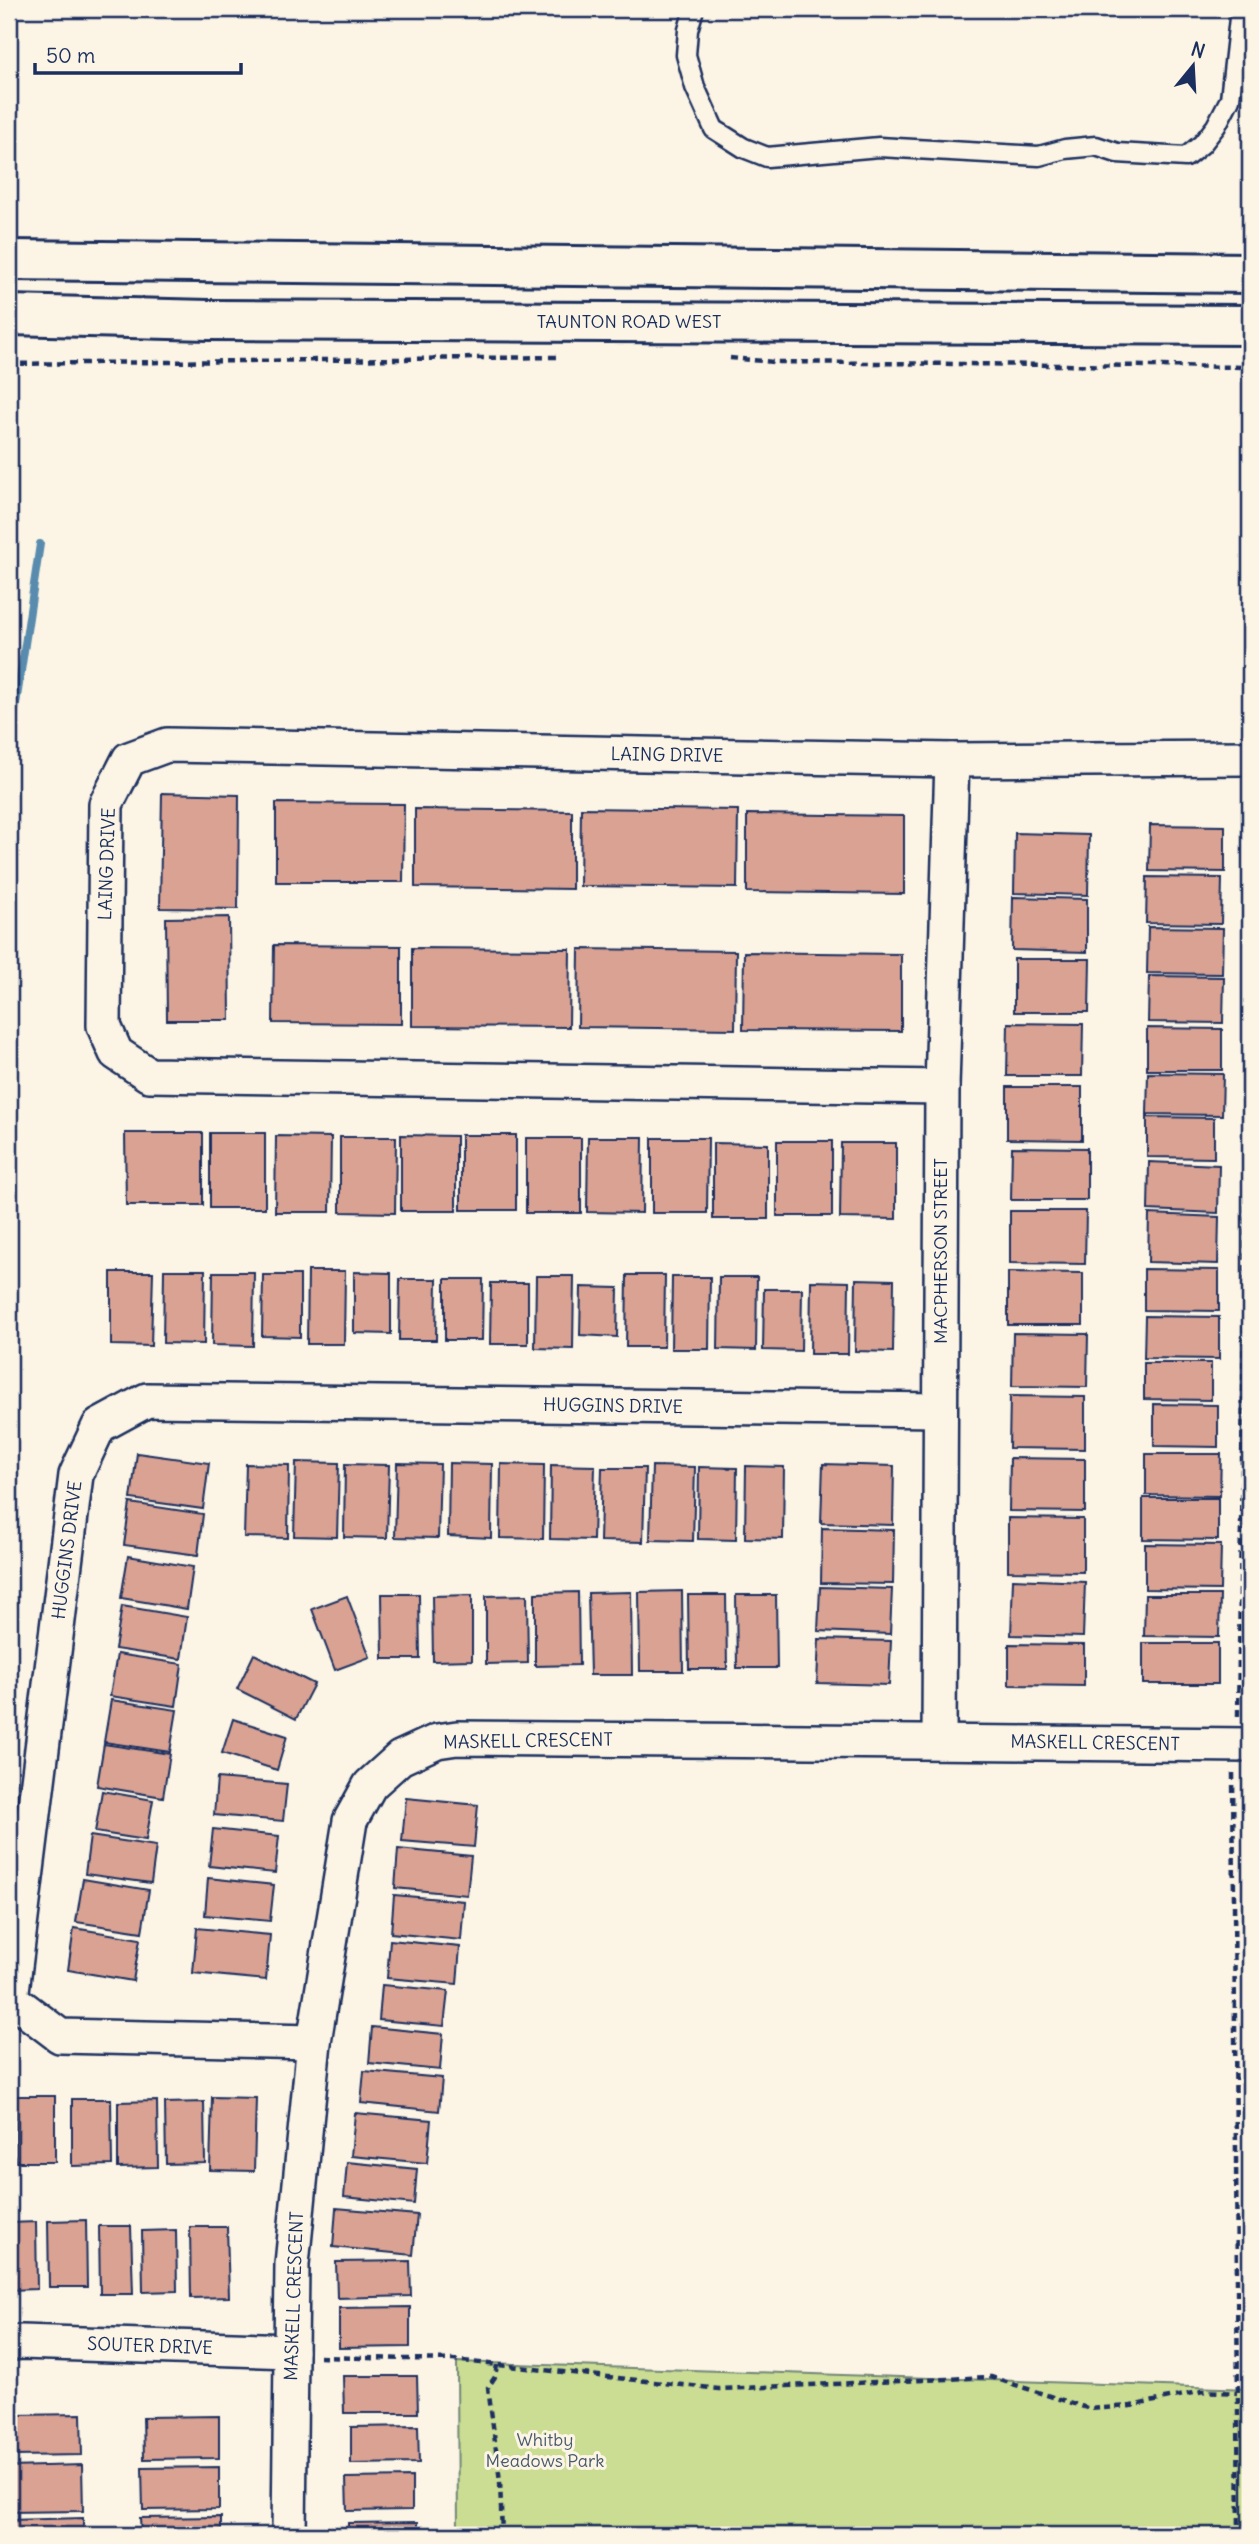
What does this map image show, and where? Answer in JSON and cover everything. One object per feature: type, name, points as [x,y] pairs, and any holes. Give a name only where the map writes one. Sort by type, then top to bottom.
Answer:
[{"type":"main road","points":[[9,260],[1250,273]]},
{"type":"main road","name":"TAUNTON ROAD WEST","points":[[9,315],[209,320],[1250,325]]},
{"type":"street","name":"LAING DRIVE","points":[[942,1087],[149,1075],[116,1053],[104,1026],[106,804],[129,759],[167,745],[952,760],[1250,758]]},
{"type":"street","name":"MACPHERSON STREET","points":[[939,1742],[942,1087],[952,760]]},
{"type":"street","name":"HUGGINS DRIVE","points":[[314,2042],[60,2036],[11,1998],[76,1475],[99,1426],[147,1400],[940,1410]]},
{"type":"street","name":"MASKELL CRESCENT","points":[[289,2535],[292,2264],[314,2042],[350,1821],[358,1802],[377,1777],[400,1758],[437,1741],[457,1738],[1250,1745]]},
{"type":"street","name":"SOUTER DRIVE","points":[[9,2344],[21,2342],[291,2351]]},
{"type":"lane","points":[[694,9],[688,30],[686,55],[695,87],[714,129],[744,148],[766,157],[879,147],[1039,156],[1065,149],[1096,146],[1117,153],[1186,157],[1202,144],[1216,126],[1230,99],[1240,9]]},
{"type":"path","points":[[9,364],[557,357]]},
{"type":"path","points":[[722,357],[774,362],[1250,367]]},
{"type":"path","points":[[1240,1704],[1250,954]]},
{"type":"path","points":[[1232,1783],[1239,2535]]},
{"type":"path","points":[[291,2351],[314,2357],[453,2360],[719,2389],[991,2377],[1090,2409],[1131,2406],[1203,2391],[1237,2393]]},
{"type":"path","points":[[497,2365],[495,2377],[488,2387],[500,2481],[502,2535]]},
{"type":"green space","name":"Whitby Meadows Park","points":[[457,2362],[1250,2389],[1250,2535],[458,2535]]},
{"type":"building","points":[[162,793],[239,795],[238,909],[160,908]]},
{"type":"building","points":[[276,803],[404,804],[403,882],[276,882]]},
{"type":"building","points":[[581,808],[738,810],[737,888],[580,886]]},
{"type":"building","points":[[415,809],[572,811],[572,889],[415,887]]},
{"type":"building","points":[[747,814],[904,816],[904,894],[747,892]]},
{"type":"building","points":[[1150,825],[1225,826],[1225,872],[1149,871]]},
{"type":"building","points":[[1015,833],[1089,835],[1088,895],[1014,893]]},
{"type":"building","points":[[1147,877],[1222,878],[1221,924],[1146,923]]},
{"type":"building","points":[[1013,897],[1087,899],[1087,952],[1012,950]]},
{"type":"building","points":[[229,917],[230,1020],[167,1020],[166,918]]},
{"type":"building","points":[[1148,927],[1223,928],[1222,974],[1147,973]]},
{"type":"building","points":[[274,945],[401,946],[401,1024],[273,1023]]},
{"type":"building","points":[[412,948],[570,949],[569,1027],[412,1026]]},
{"type":"building","points":[[579,949],[736,951],[735,1029],[578,1027]]},
{"type":"building","points":[[744,952],[901,954],[901,1031],[743,1030]]},
{"type":"building","points":[[1014,959],[1090,959],[1089,1012],[1014,1012]]},
{"type":"building","points":[[1149,976],[1224,977],[1223,1023],[1148,1022]]},
{"type":"building","points":[[1008,1023],[1083,1024],[1082,1076],[1007,1076]]},
{"type":"building","points":[[1147,1028],[1222,1029],[1222,1070],[1147,1070]]},
{"type":"building","points":[[1148,1073],[1223,1074],[1222,1115],[1147,1114]]},
{"type":"building","points":[[1007,1087],[1082,1087],[1082,1140],[1007,1139]]},
{"type":"building","points":[[1147,1117],[1214,1118],[1214,1158],[1147,1157]]},
{"type":"building","points":[[125,1133],[203,1133],[203,1205],[126,1205]]},
{"type":"building","points":[[210,1133],[265,1133],[265,1208],[210,1208]]},
{"type":"building","points":[[401,1135],[456,1136],[456,1211],[401,1211]]},
{"type":"building","points":[[461,1135],[516,1135],[516,1210],[461,1210]]},
{"type":"building","points":[[276,1136],[331,1137],[330,1212],[275,1212]]},
{"type":"building","points":[[340,1137],[396,1137],[395,1213],[340,1212]]},
{"type":"building","points":[[588,1137],[643,1137],[642,1213],[587,1212]]},
{"type":"building","points":[[526,1138],[581,1138],[581,1213],[526,1213]]},
{"type":"building","points":[[652,1138],[708,1138],[707,1213],[652,1213]]},
{"type":"building","points":[[777,1141],[832,1141],[832,1216],[777,1216]]},
{"type":"building","points":[[713,1143],[768,1144],[768,1219],[713,1219]]},
{"type":"building","points":[[841,1143],[896,1143],[896,1219],[840,1218]]},
{"type":"building","points":[[1012,1147],[1087,1148],[1087,1200],[1011,1200]]},
{"type":"building","points":[[1149,1162],[1219,1165],[1218,1213],[1148,1210]]},
{"type":"building","points":[[1010,1211],[1086,1211],[1085,1264],[1010,1263]]},
{"type":"building","points":[[1149,1214],[1219,1217],[1218,1264],[1148,1262]]},
{"type":"building","points":[[1144,1269],[1219,1270],[1219,1311],[1144,1310]]},
{"type":"building","points":[[164,1270],[205,1270],[204,1344],[163,1343]]},
{"type":"building","points":[[308,1271],[345,1271],[344,1344],[307,1344]]},
{"type":"building","points":[[111,1272],[153,1272],[151,1346],[111,1345]]},
{"type":"building","points":[[213,1272],[254,1272],[253,1346],[212,1345]]},
{"type":"building","points":[[354,1272],[391,1273],[391,1334],[354,1333]]},
{"type":"building","points":[[1008,1272],[1083,1273],[1083,1325],[1008,1325]]},
{"type":"building","points":[[263,1275],[300,1275],[300,1337],[262,1336]]},
{"type":"building","points":[[627,1275],[665,1275],[664,1347],[626,1347]]},
{"type":"building","points":[[536,1276],[574,1276],[573,1349],[535,1348]]},
{"type":"building","points":[[672,1277],[710,1277],[709,1349],[671,1349]]},
{"type":"building","points":[[719,1277],[757,1277],[756,1350],[718,1349]]},
{"type":"building","points":[[400,1279],[437,1279],[436,1340],[399,1340]]},
{"type":"building","points":[[445,1279],[483,1279],[482,1340],[445,1340]]},
{"type":"building","points":[[856,1279],[894,1280],[893,1352],[855,1351]]},
{"type":"building","points":[[811,1281],[849,1282],[848,1354],[810,1354]]},
{"type":"building","points":[[491,1283],[528,1283],[528,1344],[490,1344]]},
{"type":"building","points":[[581,1287],[618,1288],[617,1337],[580,1335]]},
{"type":"building","points":[[764,1289],[802,1289],[801,1351],[763,1350]]},
{"type":"building","points":[[1145,1316],[1219,1317],[1219,1359],[1144,1358]]},
{"type":"building","points":[[1013,1333],[1088,1334],[1087,1387],[1012,1386]]},
{"type":"building","points":[[1144,1363],[1211,1363],[1211,1400],[1144,1399]]},
{"type":"building","points":[[1010,1396],[1085,1397],[1085,1449],[1009,1448]]},
{"type":"building","points":[[1154,1404],[1218,1405],[1218,1447],[1154,1446]]},
{"type":"building","points":[[137,1453],[209,1463],[203,1509],[131,1499]]},
{"type":"building","points":[[1146,1454],[1221,1454],[1220,1496],[1146,1495]]},
{"type":"building","points":[[1010,1458],[1085,1459],[1085,1512],[1009,1511]]},
{"type":"building","points":[[296,1462],[339,1463],[337,1537],[294,1536]]},
{"type":"building","points":[[397,1463],[440,1464],[438,1538],[395,1537]]},
{"type":"building","points":[[449,1463],[492,1464],[491,1538],[448,1536]]},
{"type":"building","points":[[246,1464],[289,1465],[288,1538],[244,1537]]},
{"type":"building","points":[[345,1464],[389,1465],[387,1538],[344,1537]]},
{"type":"building","points":[[501,1464],[544,1465],[543,1539],[500,1538]]},
{"type":"building","points":[[823,1464],[894,1466],[893,1525],[821,1523]]},
{"type":"building","points":[[551,1465],[595,1466],[593,1540],[550,1539]]},
{"type":"building","points":[[652,1466],[695,1467],[693,1541],[650,1540]]},
{"type":"building","points":[[746,1466],[784,1467],[783,1539],[745,1538]]},
{"type":"building","points":[[699,1467],[737,1468],[736,1540],[698,1539]]},
{"type":"building","points":[[602,1468],[645,1468],[643,1542],[600,1541]]},
{"type":"building","points":[[1143,1498],[1218,1498],[1218,1540],[1143,1539]]},
{"type":"building","points":[[130,1503],[203,1514],[198,1555],[124,1545]]},
{"type":"building","points":[[1008,1518],[1083,1519],[1083,1572],[1008,1571]]},
{"type":"building","points":[[822,1528],[894,1530],[893,1584],[821,1583]]},
{"type":"building","points":[[1145,1544],[1221,1545],[1220,1590],[1145,1589]]},
{"type":"building","points":[[128,1556],[193,1567],[187,1609],[121,1598]]},
{"type":"building","points":[[1013,1579],[1085,1582],[1083,1637],[1011,1635]]},
{"type":"building","points":[[820,1587],[892,1589],[890,1634],[818,1631]]},
{"type":"building","points":[[682,1591],[683,1671],[640,1671],[639,1592]]},
{"type":"building","points":[[578,1592],[579,1665],[535,1666],[535,1593]]},
{"type":"building","points":[[631,1592],[632,1675],[590,1675],[588,1593]]},
{"type":"building","points":[[382,1594],[419,1594],[420,1659],[383,1659]]},
{"type":"building","points":[[472,1595],[472,1660],[433,1661],[432,1596]]},
{"type":"building","points":[[527,1595],[528,1663],[486,1664],[486,1596]]},
{"type":"building","points":[[688,1595],[726,1595],[727,1669],[689,1669]]},
{"type":"building","points":[[736,1595],[776,1595],[777,1668],[737,1668]]},
{"type":"building","points":[[1145,1595],[1220,1595],[1219,1637],[1144,1636]]},
{"type":"building","points":[[347,1596],[370,1657],[335,1670],[312,1609]]},
{"type":"building","points":[[122,1606],[187,1617],[181,1659],[115,1649]]},
{"type":"building","points":[[819,1639],[891,1641],[889,1685],[817,1683]]},
{"type":"building","points":[[1143,1643],[1218,1643],[1218,1684],[1143,1684]]},
{"type":"building","points":[[1009,1644],[1084,1645],[1084,1686],[1009,1685]]},
{"type":"building","points":[[117,1654],[182,1664],[176,1706],[110,1696]]},
{"type":"building","points":[[254,1654],[314,1684],[296,1719],[237,1689]]},
{"type":"building","points":[[111,1700],[177,1710],[170,1752],[104,1742]]},
{"type":"building","points":[[233,1719],[287,1736],[277,1770],[222,1753]]},
{"type":"building","points":[[104,1744],[170,1754],[163,1797],[97,1786]]},
{"type":"building","points":[[217,1778],[287,1784],[283,1821],[214,1815]]},
{"type":"building","points":[[102,1791],[153,1800],[146,1840],[95,1832]]},
{"type":"building","points":[[406,1798],[478,1805],[474,1847],[402,1841]]},
{"type":"building","points":[[213,1829],[279,1836],[275,1873],[209,1866]]},
{"type":"building","points":[[90,1836],[156,1846],[151,1883],[85,1874]]},
{"type":"building","points":[[398,1849],[471,1856],[467,1895],[395,1888]]},
{"type":"building","points":[[208,1878],[274,1885],[270,1921],[205,1915]]},
{"type":"building","points":[[83,1879],[149,1890],[142,1932],[76,1922]]},
{"type":"building","points":[[394,1895],[464,1901],[461,1940],[391,1933]]},
{"type":"building","points":[[74,1928],[140,1939],[133,1981],[68,1970]]},
{"type":"building","points":[[197,1928],[270,1935],[266,1980],[193,1973]]},
{"type":"building","points":[[390,1940],[460,1947],[457,1984],[387,1978]]},
{"type":"building","points":[[382,1985],[448,1991],[444,2026],[379,2020]]},
{"type":"building","points":[[372,2027],[443,2034],[440,2070],[369,2063]]},
{"type":"building","points":[[364,2071],[442,2078],[439,2111],[361,2103]]},
{"type":"building","points":[[16,2096],[55,2096],[55,2162],[16,2162]]},
{"type":"building","points":[[212,2097],[256,2098],[254,2171],[210,2170]]},
{"type":"building","points":[[72,2099],[111,2099],[112,2165],[72,2166]]},
{"type":"building","points":[[157,2101],[158,2167],[118,2168],[118,2102]]},
{"type":"building","points":[[204,2102],[205,2163],[166,2164],[165,2103]]},
{"type":"building","points":[[355,2113],[431,2120],[427,2163],[351,2156]]},
{"type":"building","points":[[347,2162],[417,2169],[414,2204],[344,2197]]},
{"type":"building","points":[[336,2208],[417,2215],[413,2255],[333,2247]]},
{"type":"building","points":[[86,2220],[87,2287],[49,2287],[48,2221]]},
{"type":"building","points":[[36,2222],[37,2289],[9,2290],[9,2223]]},
{"type":"building","points":[[99,2226],[131,2226],[133,2294],[100,2294]]},
{"type":"building","points":[[190,2227],[227,2227],[229,2297],[191,2298]]},
{"type":"building","points":[[176,2230],[177,2291],[143,2292],[142,2231]]},
{"type":"building","points":[[410,2261],[411,2296],[337,2298],[336,2262]]},
{"type":"building","points":[[410,2307],[410,2347],[339,2348],[339,2308]]},
{"type":"building","points":[[343,2376],[417,2376],[418,2413],[344,2413]]},
{"type":"building","points":[[81,2414],[82,2455],[15,2456],[14,2415]]},
{"type":"building","points":[[219,2416],[219,2458],[144,2459],[143,2417]]},
{"type":"building","points":[[418,2426],[419,2463],[351,2464],[351,2427]]},
{"type":"building","points":[[82,2465],[83,2511],[9,2512],[9,2467]]},
{"type":"building","points":[[219,2467],[219,2509],[143,2510],[142,2468]]},
{"type":"building","points":[[412,2477],[412,2510],[347,2511],[346,2478]]},
{"type":"building","points":[[221,2517],[221,2535],[141,2535],[140,2518]]},
{"type":"building","points":[[83,2518],[83,2535],[9,2535],[9,2520]]},
{"type":"building","points":[[418,2522],[418,2535],[348,2535],[348,2523]]},
{"type":"waterway","points":[[9,751],[40,544]]}]
